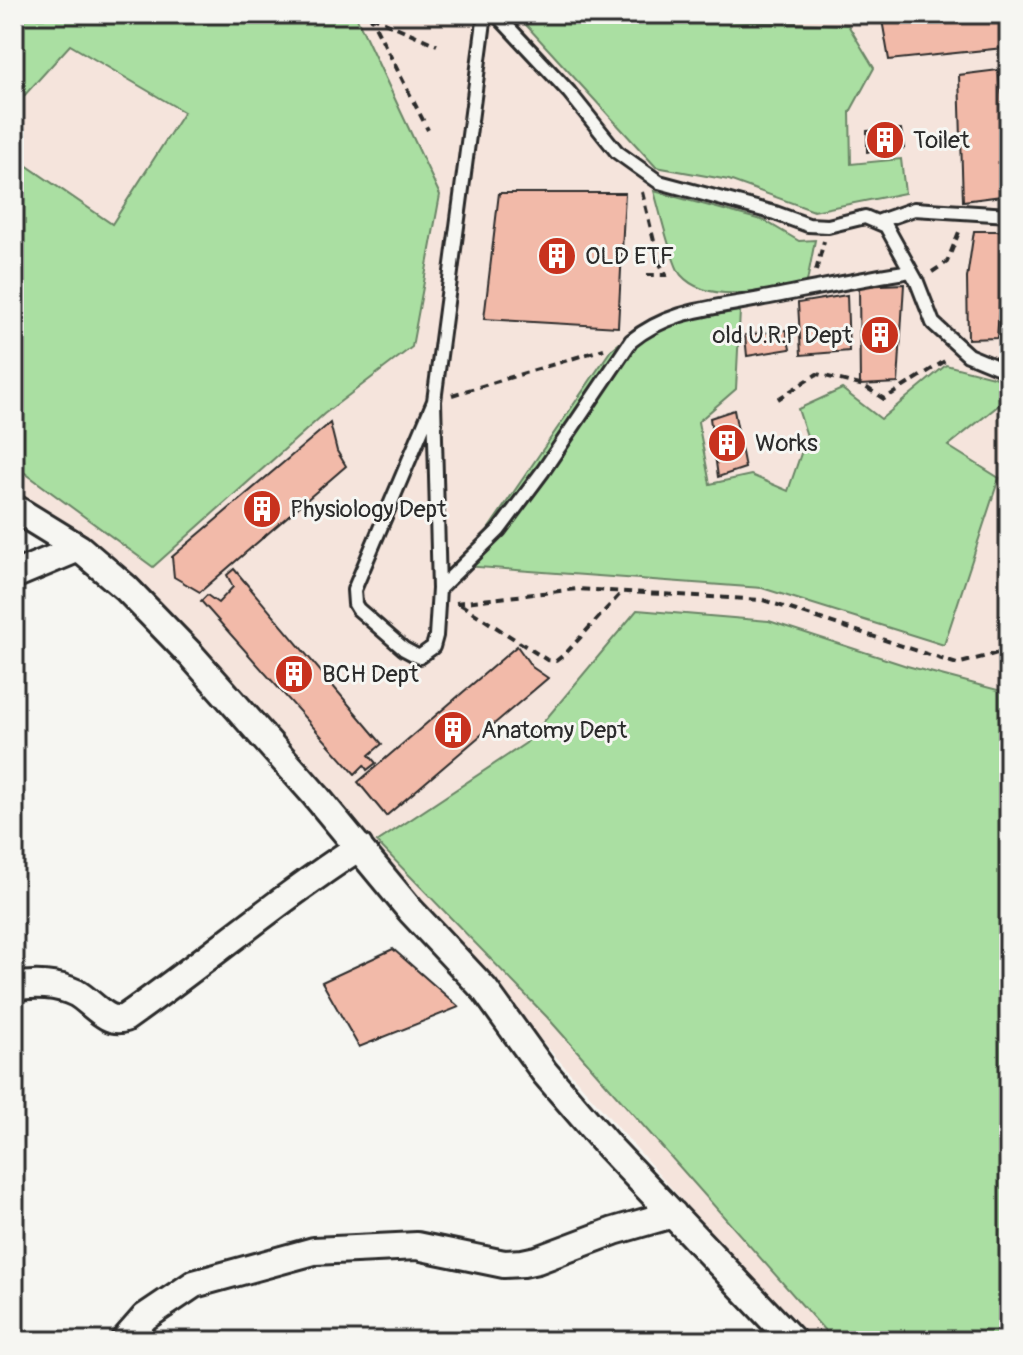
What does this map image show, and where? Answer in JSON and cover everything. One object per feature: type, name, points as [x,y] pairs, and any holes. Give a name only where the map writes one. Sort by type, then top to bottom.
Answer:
[{"type":"street","points":[[14,508],[79,548],[126,588],[190,654],[411,911],[485,990],[576,1111],[793,1341]]},
{"type":"street","points":[[14,575],[79,548]]},
{"type":"street","points":[[14,987],[50,985],[77,993],[111,1019],[119,1021],[190,971],[280,900],[359,847]]},
{"type":"street","points":[[124,1341],[145,1317],[194,1284],[314,1251],[417,1246],[504,1264],[523,1263],[673,1214]]},
{"type":"lane","points":[[434,401],[356,582],[354,597],[358,609],[404,649],[419,657],[433,647],[439,608],[434,401],[485,14]]},
{"type":"lane","points":[[496,14],[569,92],[617,152],[659,182],[808,225],[828,226],[865,217],[880,221],[893,236],[933,323],[968,355],[1009,372]]},
{"type":"lane","points":[[880,221],[914,209],[1009,215]]},
{"type":"lane","points":[[439,589],[499,530],[631,341],[661,321],[696,309],[811,289],[913,276]]},
{"type":"path","points":[[369,14],[437,45]]},
{"type":"path","points":[[369,14],[428,130]]},
{"type":"path","points":[[635,166],[659,262],[666,275],[647,275]]},
{"type":"path","points":[[913,276],[947,262],[967,213]]},
{"type":"path","points":[[811,289],[828,226]]},
{"type":"path","points":[[434,401],[631,341]]},
{"type":"path","points":[[778,399],[817,374],[864,386],[884,399],[951,358],[968,355]]},
{"type":"path","points":[[439,608],[458,602],[577,589],[763,600],[957,664],[1009,650]]},
{"type":"path","points":[[458,602],[547,660],[556,661],[622,592]]},
{"type":"shaded area","points":[[14,14],[1009,14],[1009,1341],[806,1341],[132,575],[14,493]]},
{"type":"green space","points":[[131,14],[355,14],[440,195],[412,347],[324,414],[153,567],[14,465],[14,157],[112,224],[184,112],[70,45],[14,107],[14,19]]},
{"type":"green space","points":[[516,14],[734,14],[734,21],[848,25],[874,68],[850,112],[851,164],[901,159],[905,193],[814,211],[729,180],[656,167]]},
{"type":"green space","points":[[654,191],[765,221],[799,241],[815,240],[807,282],[741,293],[723,293],[693,285],[677,269]]},
{"type":"green space","points":[[740,311],[736,389],[698,422],[710,484],[751,475],[788,491],[807,436],[798,409],[842,389],[881,419],[946,365],[1009,381],[1009,397],[948,446],[999,478],[944,645],[762,588],[463,566],[611,350],[640,327]]},
{"type":"green space","points":[[637,610],[769,621],[907,666],[1009,693],[1009,1341],[834,1341],[547,1017],[377,842],[526,743]]},
{"type":"building","points":[[881,14],[1004,14],[1003,48],[889,60]]},
{"type":"building","points":[[998,70],[1008,133],[1009,195],[963,201],[959,75]]},
{"type":"building","name":"Toilet","points":[[901,129],[904,148],[867,152],[867,131]]},
{"type":"building","name":"OLD ETF","points":[[499,193],[625,193],[618,327],[484,319]]},
{"type":"building","points":[[974,231],[1005,231],[997,338],[968,339],[967,278]]},
{"type":"building","name":"old U.R.P Dept","points":[[904,284],[898,383],[860,385],[859,286]]},
{"type":"building","points":[[847,295],[849,351],[801,355],[798,303]]},
{"type":"building","points":[[786,330],[790,349],[747,356],[745,335]]},
{"type":"building","name":"Works","points":[[734,410],[745,468],[718,477],[710,418]]},
{"type":"building","name":"Physiology Dept","points":[[330,423],[337,451],[346,466],[200,592],[174,577],[172,557]]},
{"type":"building","name":"BCH Dept","points":[[234,569],[382,744],[369,755],[376,763],[367,770],[364,765],[355,774],[201,601],[207,595],[218,603],[233,587],[227,575]]},
{"type":"building","name":"Anatomy Dept","points":[[517,646],[532,667],[548,678],[386,816],[358,782]]},
{"type":"building","points":[[393,949],[459,1007],[359,1047],[322,982]]},
{"type":"place","name":"Toilet","points":[[885,140]]},
{"type":"place","name":"OLD ETF","points":[[557,256]]},
{"type":"place","name":"old U.R.P Dept","points":[[880,335]]},
{"type":"place","name":"Works","points":[[727,443]]},
{"type":"place","name":"Physiology Dept","points":[[262,509]]},
{"type":"place","name":"BCH Dept","points":[[294,674]]},
{"type":"place","name":"Anatomy Dept","points":[[453,730]]}]
